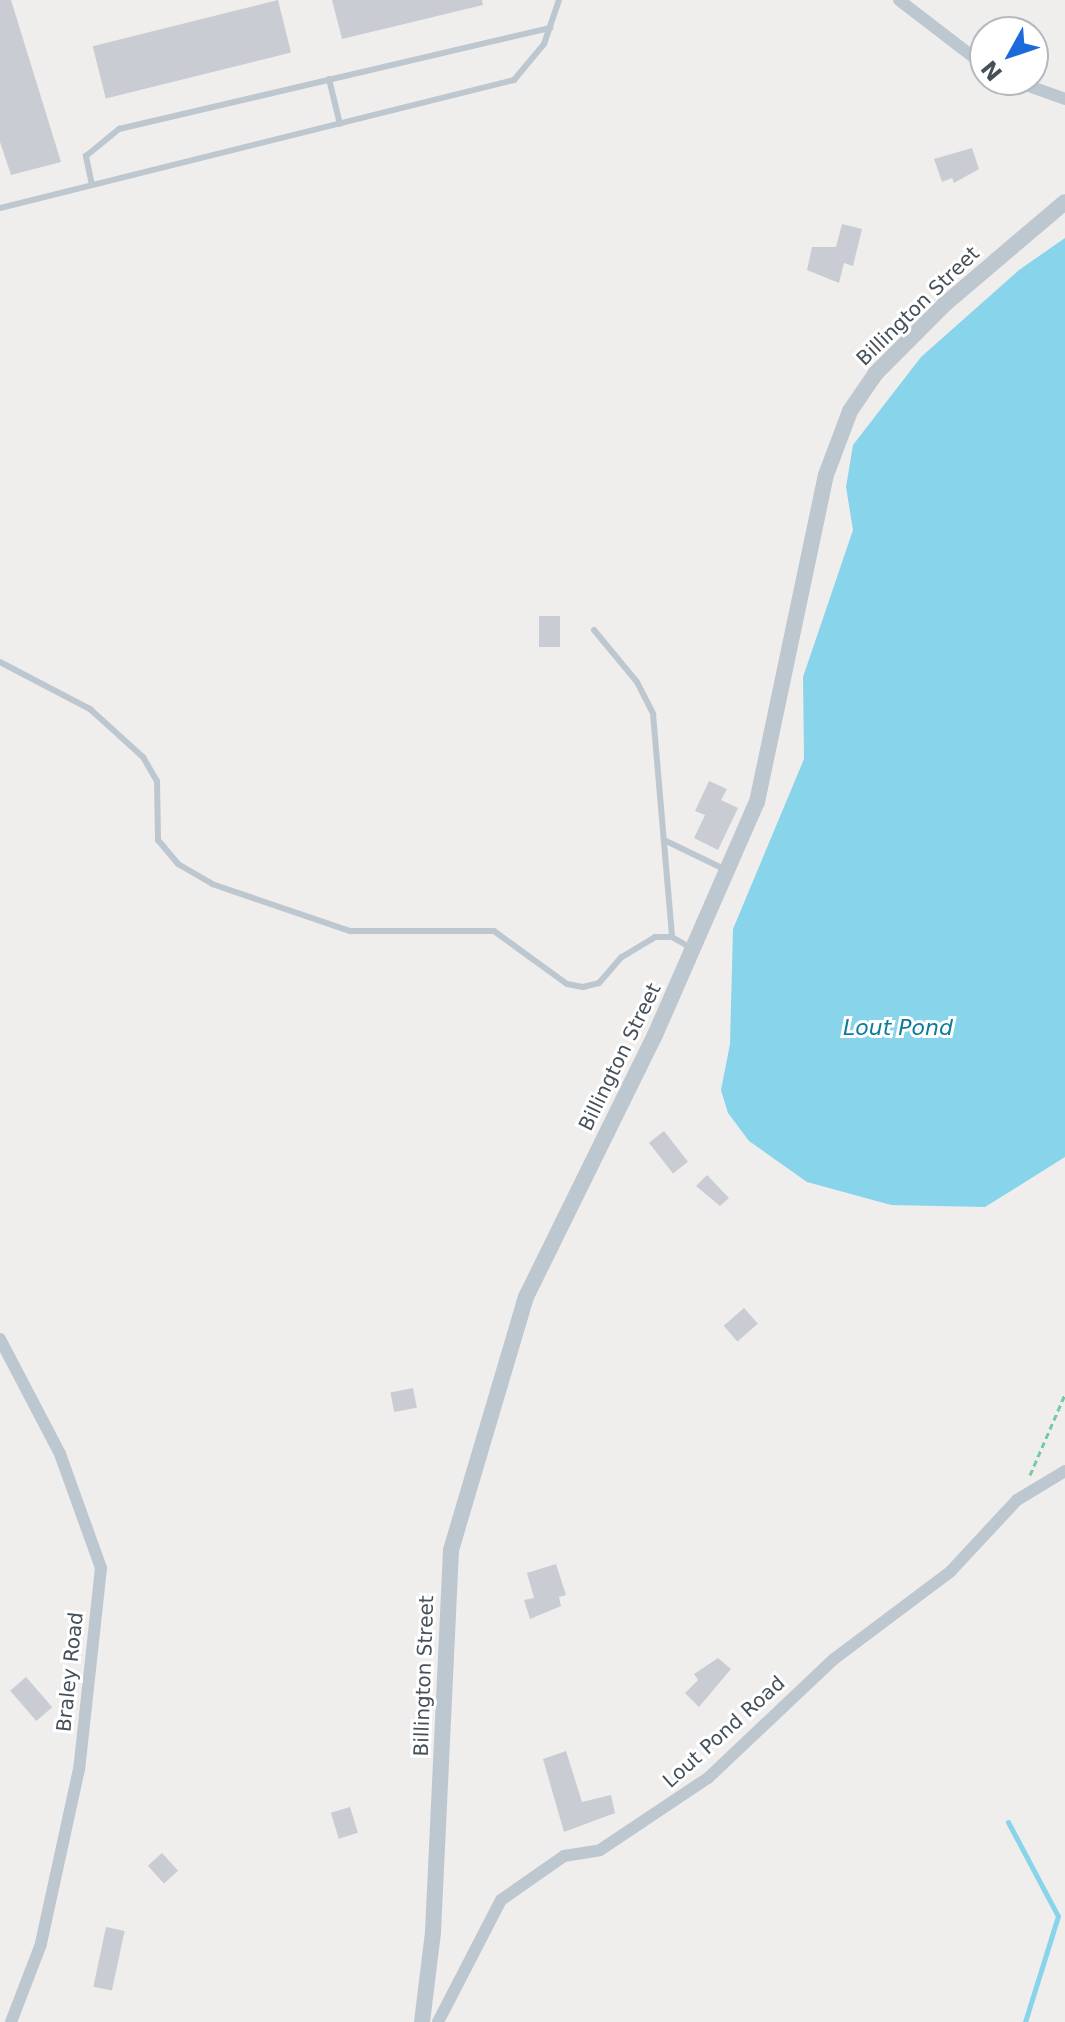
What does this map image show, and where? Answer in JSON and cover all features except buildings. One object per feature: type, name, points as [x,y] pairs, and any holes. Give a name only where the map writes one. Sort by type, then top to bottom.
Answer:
[{"type":"street","points":[[899,0],[969,54]]},
{"type":"street","name":"Billington Street","points":[[422,2022],[433,1932],[454,1530],[526,1297],[694,950],[764,783],[826,475],[850,411],[876,373],[945,304],[1065,202]]},
{"type":"street","name":"Braley Road","points":[[0,1339],[60,1454],[101,1568],[79,1769],[41,1944],[11,2022]]},
{"type":"street","name":"Lout Pond Road","points":[[438,2022],[501,1900],[564,1856],[600,1850],[708,1778],[834,1659],[950,1572],[1017,1500],[1065,1471]]},
{"type":"lane","points":[[0,208],[514,80],[526,70],[550,28],[559,0]]},
{"type":"lane","points":[[92,185],[86,156],[119,129],[550,28]]},
{"type":"lane","points":[[329,79],[340,124]]},
{"type":"lane","points":[[594,630],[637,682],[653,714],[672,937]]},
{"type":"lane","points":[[0,662],[90,709],[143,757],[157,781],[158,840],[178,864],[212,884],[350,931],[494,931],[567,984],[583,987],[599,983],[639,945],[672,937],[694,950]]},
{"type":"lane","points":[[664,840],[729,871]]},
{"type":"path","points":[[1017,1500],[1065,1394]]},
{"type":"water","name":"Lout Pond","points":[[1065,238],[1065,1157],[985,1207],[891,1205],[807,1182],[749,1141],[728,1113],[721,1090],[730,1044],[733,929],[804,759],[803,677],[853,530],[846,487],[853,445],[921,357],[1019,270]]},
{"type":"waterway","points":[[1008,1822],[1058,1916],[1025,2022]]}]
